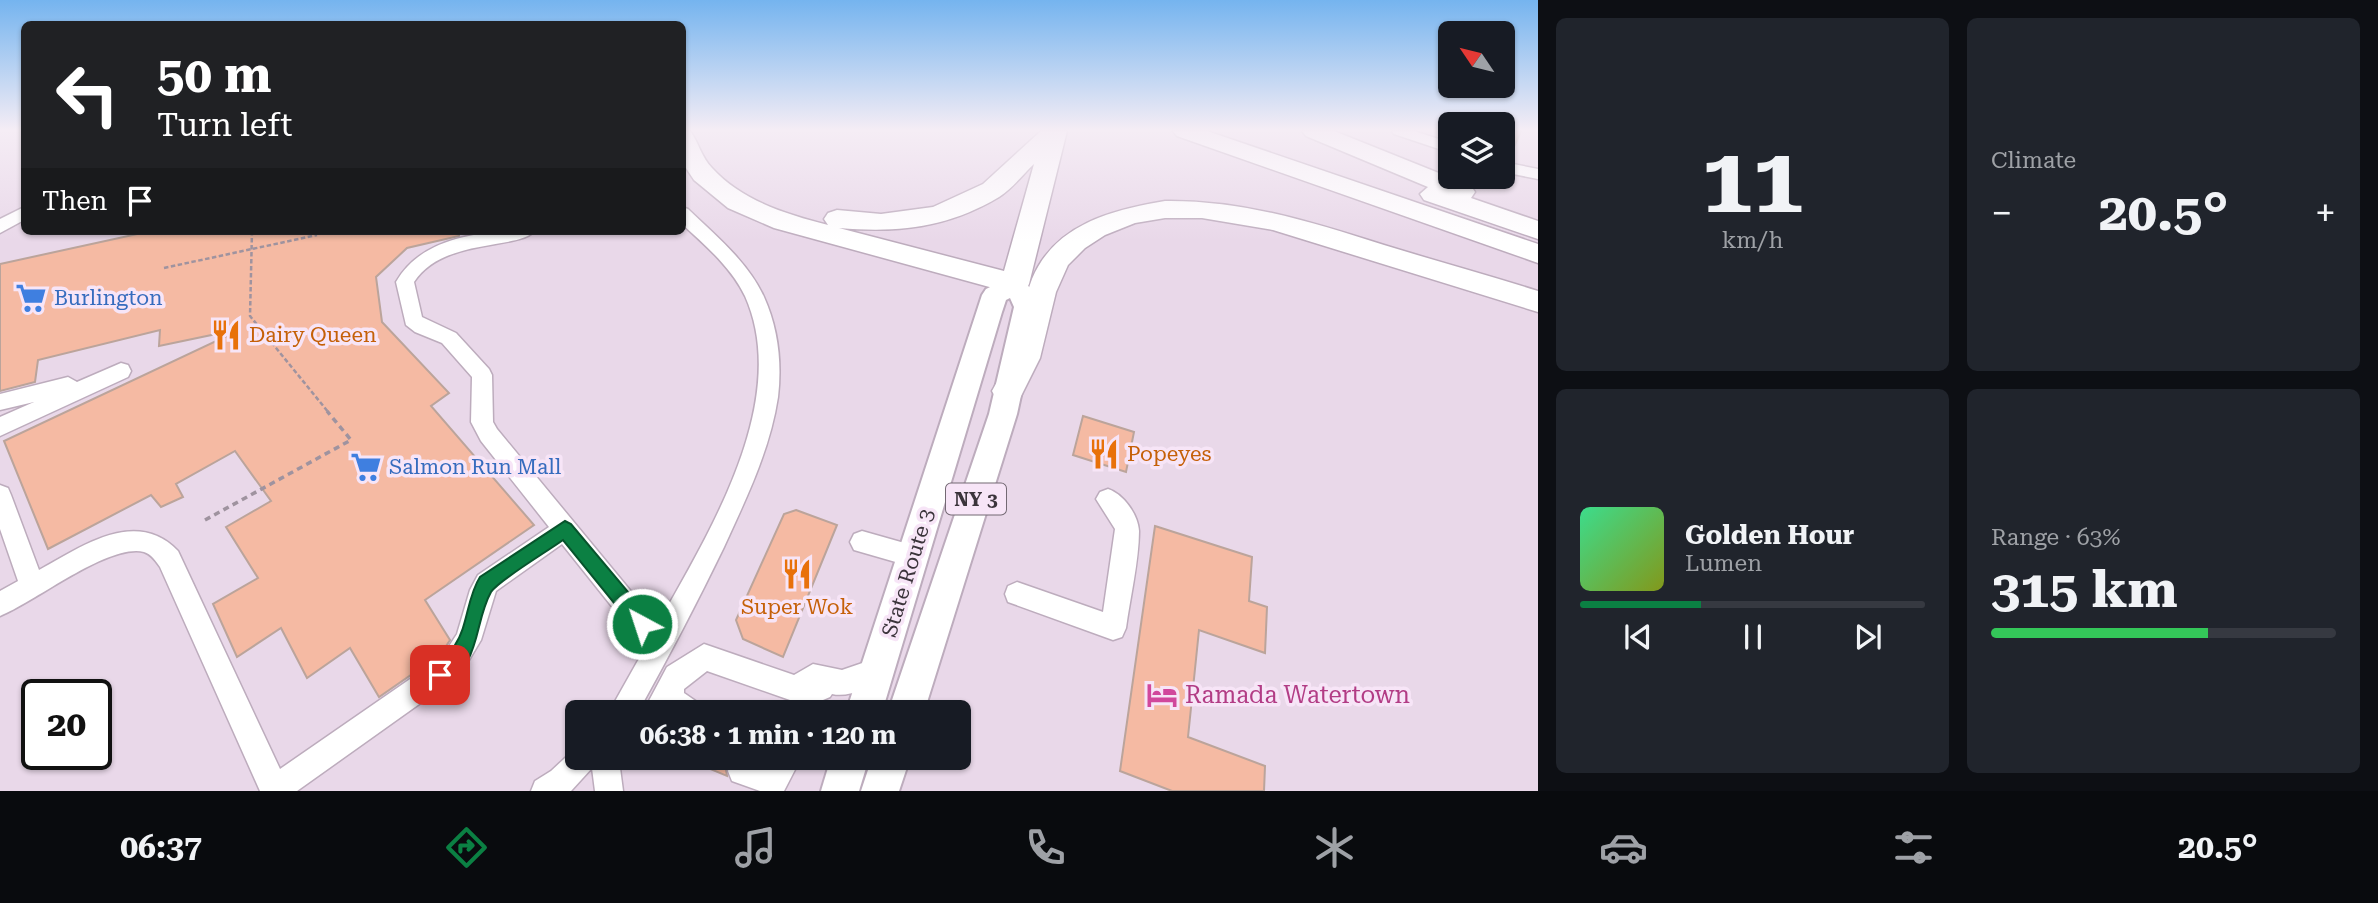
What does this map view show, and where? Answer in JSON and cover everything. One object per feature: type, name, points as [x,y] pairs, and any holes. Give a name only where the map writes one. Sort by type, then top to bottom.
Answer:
[{"type":"highway","points":[[699,168],[737,202],[783,222],[1015,284],[1045,168]]},
{"type":"highway","points":[[723,168],[749,189],[774,200],[830,218],[881,223],[938,215],[992,190],[1016,168]]},
{"type":"highway","points":[[1312,168],[1526,230]]},
{"type":"highway","points":[[1350,168],[1526,230]]},
{"type":"highway","points":[[1393,168],[1526,230],[1538,254]]},
{"type":"highway","points":[[1008,391],[1028,353],[1042,287],[1057,259],[1075,240],[1112,221],[1148,212],[1189,209],[1240,214],[1295,227],[1538,302]]},
{"type":"main road","name":"State Route 3","points":[[868,700],[995,295],[1015,284],[1027,307],[1003,414],[910,700]]},
{"type":"main road","points":[[840,791],[846,770]]},
{"type":"main road","points":[[880,791],[887,770]]},
{"type":"street","points":[[1515,169],[1538,174]]},
{"type":"street","points":[[0,227],[21,215]]},
{"type":"street","points":[[630,700],[734,502],[756,446],[765,412],[769,360],[767,335],[756,299],[723,254],[686,217]]},
{"type":"street","points":[[507,235],[435,253],[411,272],[405,286],[413,320],[422,327],[449,338],[482,375],[482,422],[489,435],[660,647]]},
{"type":"street","points":[[0,402],[121,371],[0,427]]},
{"type":"street","points":[[0,495],[32,586]]},
{"type":"street","points":[[1017,594],[1113,628],[1127,529],[1123,517],[1108,499]]},
{"type":"street","points":[[0,604],[116,543],[144,541],[160,548],[169,559],[275,791],[452,666],[464,650],[482,590],[487,583],[565,529]]},
{"type":"street","points":[[862,542],[913,556]]},
{"type":"street","points":[[662,700],[677,676],[704,657],[797,689],[814,677],[840,683]]},
{"type":"street","points":[[803,700],[807,692],[877,671]]},
{"type":"street","points":[[670,686],[671,700]]},
{"type":"street","points":[[558,788],[572,770]]},
{"type":"street","points":[[606,770],[609,791]]},
{"type":"street","points":[[742,771],[774,781],[781,770]]},
{"type":"street","points":[[828,791],[842,770]]},
{"type":"path","points":[[205,520],[351,440],[250,316],[253,235]]},
{"type":"path","points":[[164,268],[317,235]]},
{"type":"building","name":"Salmon Run Mall","points":[[133,235],[459,235],[407,248],[376,277],[382,322],[449,393],[431,406],[534,525],[425,600],[450,640],[441,654],[379,697],[350,648],[307,678],[281,628],[237,657],[213,604],[258,578],[226,527],[271,501],[235,451],[176,484],[183,497],[161,507],[151,495],[48,549],[4,441],[227,336],[226,332],[159,346],[160,330],[38,360],[35,382],[0,391],[0,264]]},
{"type":"building","points":[[1083,416],[1134,432],[1126,472],[1073,455]]},
{"type":"building","points":[[796,510],[837,525],[783,657],[743,639],[736,620],[784,514]]},
{"type":"building","name":"Ramada Watertown","points":[[1155,526],[1252,557],[1249,601],[1267,607],[1265,653],[1199,630],[1188,737],[1265,766],[1264,791],[1172,791],[1120,771]]},
{"type":"building","points":[[713,770],[726,770],[727,776]]},
{"type":"place","name":"Burlington","points":[[31,298]]},
{"type":"place","name":"Dairy Queen","points":[[226,335]]},
{"type":"place","name":"Popeyes","points":[[1104,454]]},
{"type":"place","name":"Salmon Run Mall","points":[[366,467]]},
{"type":"place","name":"Super Wok","points":[[797,574]]},
{"type":"place","name":"Ramada Watertown","points":[[1162,695]]},
{"type":"route","points":[[440,675],[452,666],[464,650],[482,590],[487,583],[565,529],[642,624]]}]
